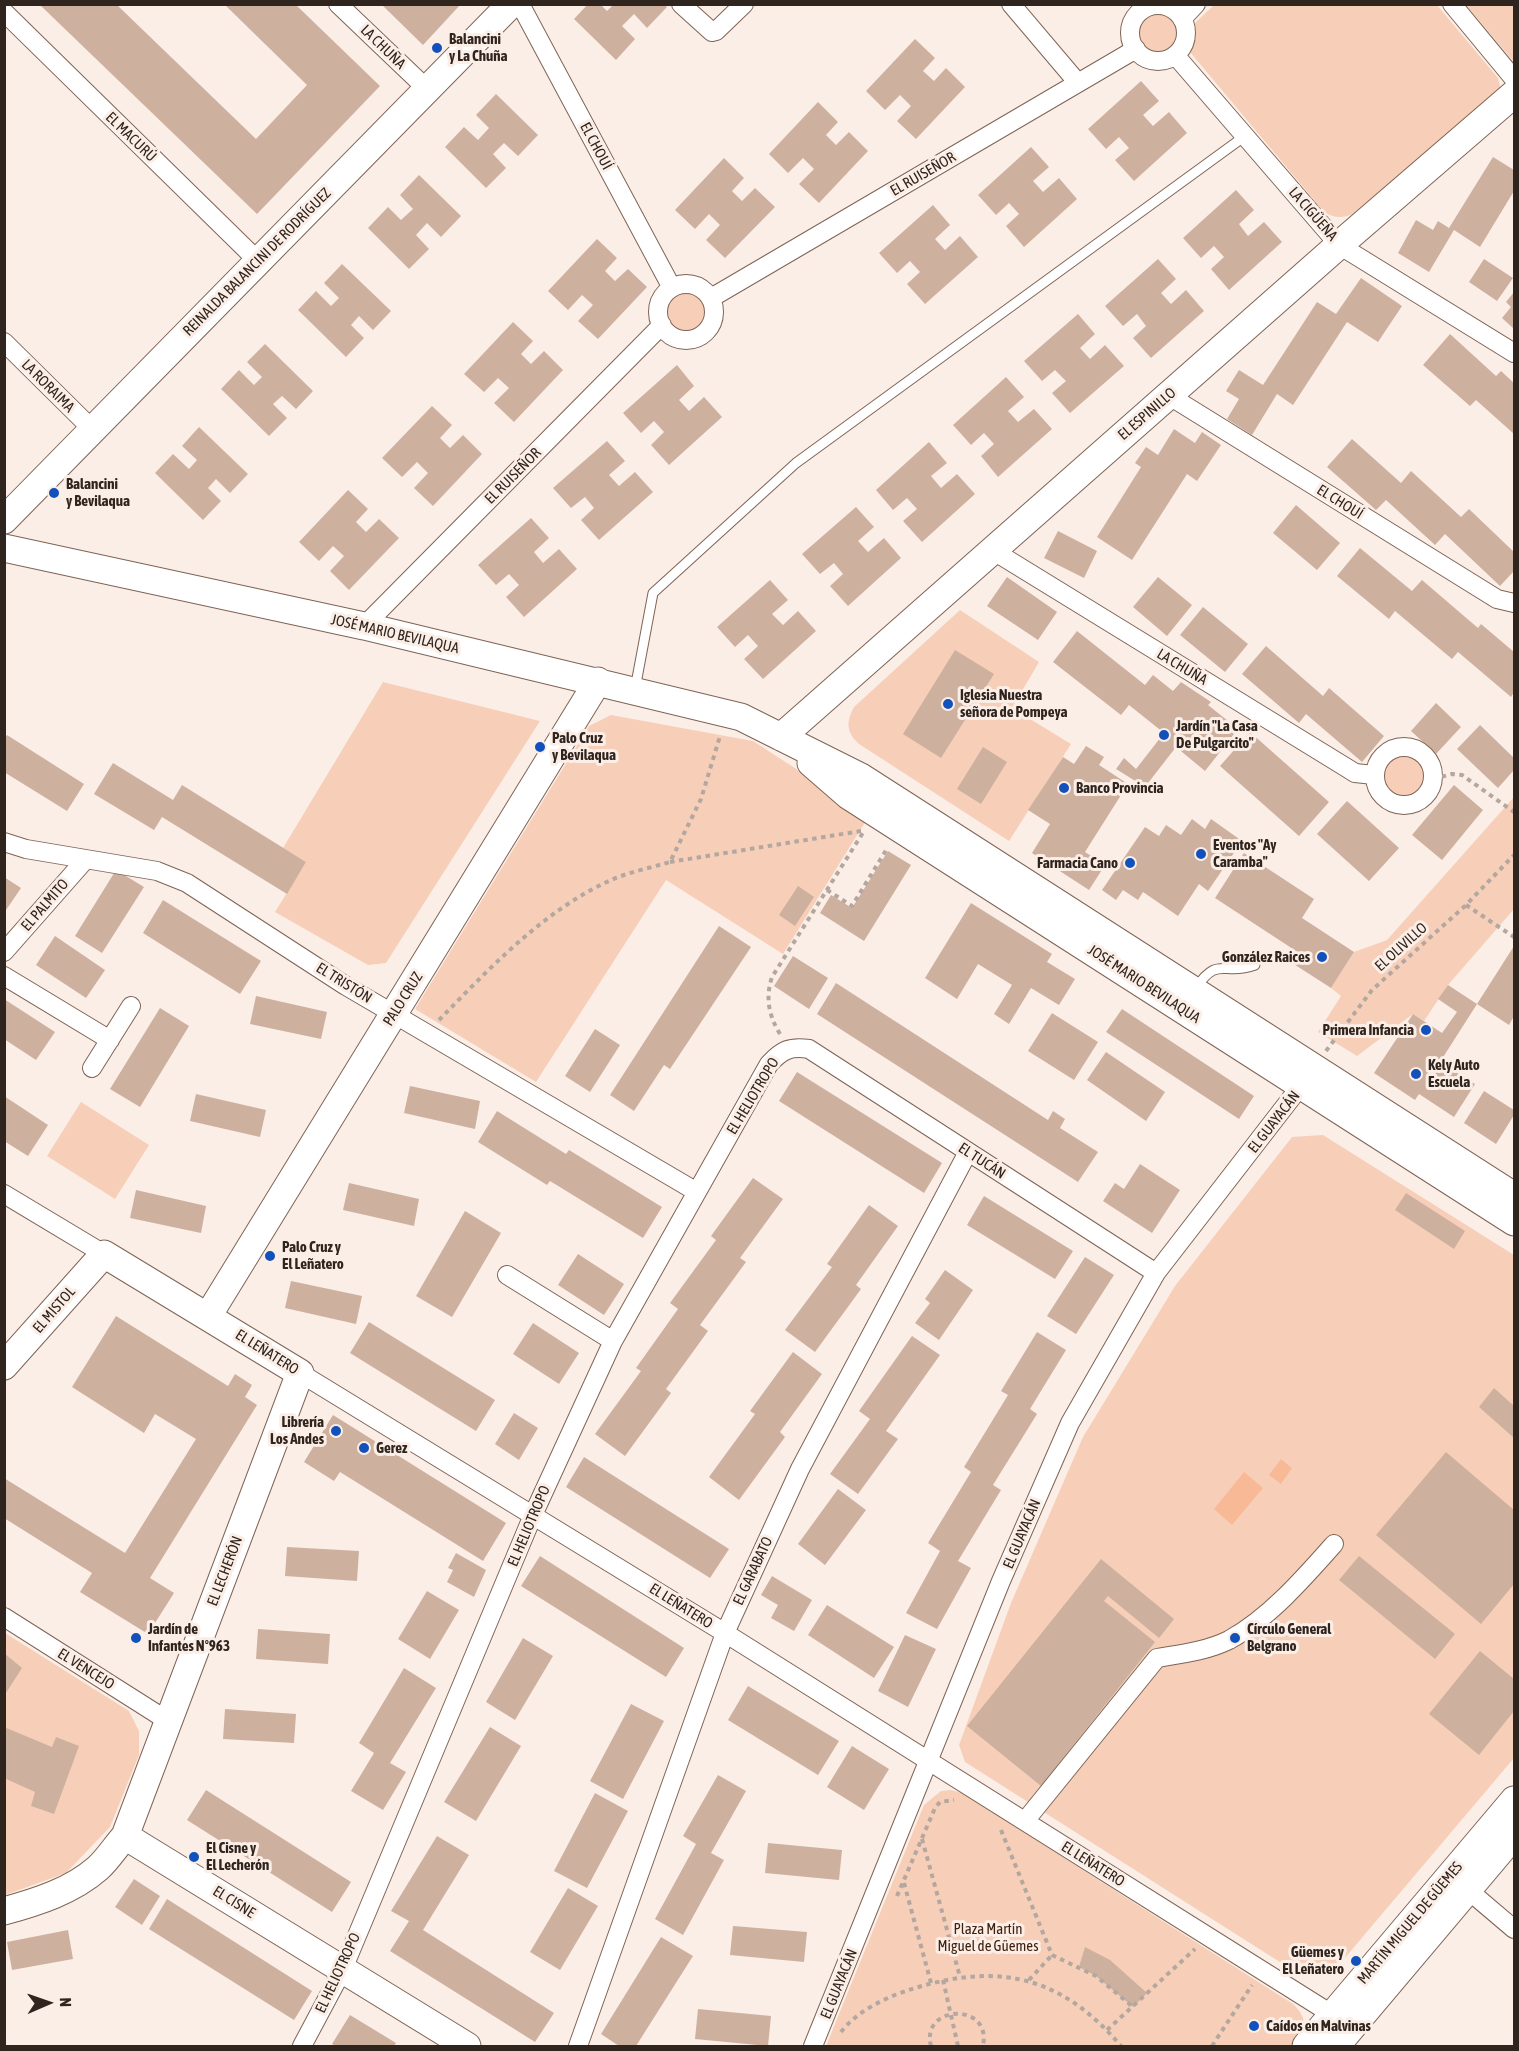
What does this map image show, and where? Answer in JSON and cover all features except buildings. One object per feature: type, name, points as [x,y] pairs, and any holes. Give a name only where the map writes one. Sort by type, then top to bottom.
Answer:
[{"type":"street","name":"LA CHUÑA","points":[[338,4],[427,90]]},
{"type":"street","name":"REINALDA BALANCINI DE RODRÍGUEZ","points":[[4,520],[511,4]]},
{"type":"street","name":"EL CHOUÍ","points":[[520,4],[672,288]]},
{"type":"street","points":[[681,4],[712,32],[716,31],[744,4]]},
{"type":"street","points":[[1011,4],[1078,83]]},
{"type":"street","points":[[1182,19],[1196,4]]},
{"type":"street","points":[[1452,4],[1515,79]]},
{"type":"street","points":[[1160,5],[1169,7],[1182,19],[1185,26],[1185,42],[1175,55],[1167,59],[1150,60],[1136,49],[1132,41],[1132,24],[1143,9],[1160,5]]},
{"type":"street","name":"EL MACURÚ","points":[[4,12],[258,261]]},
{"type":"street","name":"EL RUISEÑOR","points":[[711,298],[1136,49]]},
{"type":"street","name":"LA CIGÜEÑA","points":[[1175,55],[1339,245],[1515,353]]},
{"type":"street","name":"EL ESPINILLO","points":[[781,736],[1339,245],[1515,94]]},
{"type":"street","points":[[689,284],[698,286],[711,298],[714,315],[707,331],[700,337],[682,340],[674,337],[662,325],[659,317],[661,300],[672,288],[689,284]]},
{"type":"street","name":"EL RUISEÑOR","points":[[364,626],[662,325]]},
{"type":"street","name":"LA RORAIMA","points":[[4,342],[92,429]]},
{"type":"street","name":"EL CHOUÍ","points":[[1168,395],[1497,599],[1515,603]]},
{"type":"street","name":"JOSÉ MARIO BEVILAQUA","points":[[4,548],[364,626],[724,711],[781,736],[861,777],[1194,991],[1308,1077],[1515,1222]]},
{"type":"street","name":"LA CHUÑA","points":[[992,550],[1355,773],[1374,775]]},
{"type":"street","name":"PALO CRUZ","points":[[208,1316],[598,681]]},
{"type":"street","name":"JOSÉ MARIO BEVILAQUA","points":[[781,736],[849,796],[1308,1077],[1515,1196]]},
{"type":"street","points":[[1407,746],[1416,748],[1429,761],[1433,779],[1426,795],[1418,801],[1398,804],[1381,794],[1374,775],[1382,756],[1389,750],[1407,746]]},
{"type":"street","name":"EL TRISTÓN","points":[[4,842],[26,849],[157,871],[187,883],[426,1034],[697,1192]]},
{"type":"street","name":"EL PALMITO","points":[[4,952],[86,859]]},
{"type":"street","points":[[4,976],[110,1040]]},
{"type":"street","points":[[93,1068],[131,1006]]},
{"type":"street","name":"EL TUCÁN","points":[[802,1048],[1156,1273]]},
{"type":"street","name":"EL HELIOTROPO","points":[[302,2046],[343,1969],[533,1515],[613,1341],[770,1065],[780,1052],[802,1048]]},
{"type":"street","name":"EL GUAYACÁN","points":[[813,2046],[1001,1581],[1070,1423],[1156,1273],[1308,1077]]},
{"type":"street","name":"EL GARABATO","points":[[579,2046],[725,1633],[800,1469],[968,1152]]},
{"type":"street","name":"EL LEÑATERO","points":[[4,1194],[533,1515],[930,1761],[1025,1821],[1340,2030]]},
{"type":"street","name":"EL MISTOL","points":[[4,1366],[104,1254]]},
{"type":"street","points":[[507,1275],[613,1341]]},
{"type":"street","name":"EL LECHERÓN","points":[[125,1836],[300,1373]]},
{"type":"street","points":[[1025,1821],[1157,1658],[1198,1651],[1228,1640],[1264,1614],[1307,1575],[1334,1544]]},
{"type":"street","name":"EL VENCEJO","points":[[4,1617],[168,1721]]},
{"type":"street","name":"MARTÍN MIGUEL DE GÜEMES","points":[[1340,2030],[1515,1800]]},
{"type":"street","name":"MARTÍN MIGUEL DE GÜEMES","points":[[1306,2046],[1340,2030],[1515,1835]]},
{"type":"street","points":[[4,1911],[36,1903],[72,1886],[99,1868],[125,1836]]},
{"type":"street","name":"EL CISNE","points":[[125,1836],[467,2046]]},
{"type":"street","points":[[1468,1890],[1515,1929]]},
{"type":"lane","points":[[635,690],[653,593],[678,570],[796,463],[1245,136]]},
{"type":"lane","points":[[1194,991],[1206,972],[1212,969],[1242,969],[1255,965]]},
{"type":"path","points":[[670,862],[709,776],[724,711]]},
{"type":"path","points":[[1433,779],[1452,774],[1462,775],[1515,812]]},
{"type":"path","points":[[426,1034],[491,968],[544,923],[609,881],[670,862],[864,831],[772,977],[768,1004],[772,1022],[782,1037],[802,1048]]},
{"type":"path","points":[[827,890],[852,906],[889,846]]},
{"type":"path","name":"EL OLIVILLO","points":[[1308,1077],[1372,990],[1466,905],[1515,855]]},
{"type":"path","points":[[1466,905],[1515,937]]},
{"type":"path","points":[[894,1902],[934,1808],[940,1802],[960,1802]]},
{"type":"path","points":[[1010,1833],[1000,1826],[1052,1955],[1096,1976],[1133,2007]]},
{"type":"path","points":[[922,1838],[960,1977]]},
{"type":"path","points":[[903,1881],[931,1983]]},
{"type":"path","points":[[1185,1943],[1204,1955]]},
{"type":"path","points":[[1107,2030],[1195,1949]]},
{"type":"path","points":[[1029,1980],[1052,1955]]},
{"type":"path","points":[[846,2017],[837,2037],[858,2016],[877,2003],[943,1980],[1002,1975],[1029,1980],[1066,1997],[1086,2010],[1121,2046]]},
{"type":"path","points":[[943,1980],[958,2046]]},
{"type":"path","points":[[1212,2046],[1251,1984],[1262,1991]]},
{"type":"path","points":[[932,2046],[931,2032],[935,2024],[951,2014],[968,2015],[975,2019],[984,2034],[984,2046]]},
{"type":"green space","points":[[1214,5],[1437,5],[1498,78],[1501,90],[1351,215],[1341,217],[1331,215],[1324,212],[1190,52],[1196,38],[1195,23]]},
{"type":"green space","points":[[1466,5],[1514,5],[1514,62]]},
{"type":"green space","points":[[1158,11],[1174,17],[1180,33],[1174,49],[1158,55],[1142,49],[1136,33],[1142,17]]},
{"type":"green space","points":[[687,290],[703,296],[709,312],[703,328],[687,334],[671,328],[665,312],[671,296]]},
{"type":"green space","points":[[960,610],[1039,662],[1012,708],[1071,744],[1009,841],[859,744],[849,727],[854,707]]},
{"type":"green space","points":[[383,682],[540,721],[386,963],[368,965],[275,912],[306,862],[283,848]]},
{"type":"green space","points":[[611,715],[753,741],[869,816],[783,954],[666,880],[536,1082],[415,1009],[589,726]]},
{"type":"green space","points":[[1404,754],[1419,761],[1426,776],[1419,791],[1404,798],[1389,791],[1382,776],[1389,761]]},
{"type":"green space","points":[[1514,797],[1514,909],[1448,985],[1424,1021],[1413,1014],[1357,1056],[1318,1032],[1341,996],[1331,988],[1354,952],[1387,940]]},
{"type":"green space","points":[[81,1102],[149,1145],[115,1199],[47,1156]]},
{"type":"green space","name":"Círculo General Belgrano","points":[[1323,1135],[1514,1255],[1514,1758],[1344,1959],[1322,1972],[1304,1974],[1297,1973],[965,1762],[959,1745],[1011,1603],[1083,1437],[1175,1286],[1292,1137]]},
{"type":"green space","points":[[5,1633],[129,1711],[139,1731],[139,1755],[110,1827],[66,1873],[5,1895]]},
{"type":"green space","name":"Plaza Martín Miguel de Güemes","points":[[951,1790],[962,1793],[1293,2004],[1304,2020],[1303,2030],[1294,2046],[826,2046],[924,1805],[941,1791]]},
{"type":"shaded area","points":[[1281,1459],[1292,1468],[1281,1484],[1269,1475]]},
{"type":"shaded area","points":[[1244,1472],[1263,1488],[1232,1525],[1214,1509]]},
{"type":"place","name":"Balancini y La Chuña","points":[[437,48]]},
{"type":"place","name":"Balancini y Bevilaqua","points":[[54,493]]},
{"type":"place","name":"Iglesia Nuestra señora de Pompeya","points":[[948,704]]},
{"type":"place","name":"Jardín \"La Casa De Pulgarcito\"","points":[[1164,735]]},
{"type":"place","name":"Palo Cruz y Bevilaqua","points":[[540,747]]},
{"type":"place","name":"Banco Provincia","points":[[1064,788]]},
{"type":"place","name":"Eventos \"Ay Caramba\"","points":[[1201,854]]},
{"type":"place","name":"Farmacia Cano","points":[[1130,863]]},
{"type":"place","name":"González Raices","points":[[1322,957]]},
{"type":"place","name":"Primera Infancia","points":[[1426,1030]]},
{"type":"place","name":"Kely Auto Escuela","points":[[1416,1074]]},
{"type":"place","name":"Palo Cruz y El Leñatero","points":[[270,1256]]},
{"type":"place","name":"Librería Los Andes","points":[[336,1431]]},
{"type":"place","name":"Gerez","points":[[364,1448]]},
{"type":"place","name":"Jardín de Infantes N°963","points":[[136,1638]]},
{"type":"place","name":"Círculo General Belgrano","points":[[1235,1638]]},
{"type":"place","name":"El Cisne y El Lecherón","points":[[194,1857]]},
{"type":"place","name":"Güemes y El Leñatero","points":[[1356,1961]]},
{"type":"place","name":"Caídos en Malvinas","points":[[1254,2026]]}]
